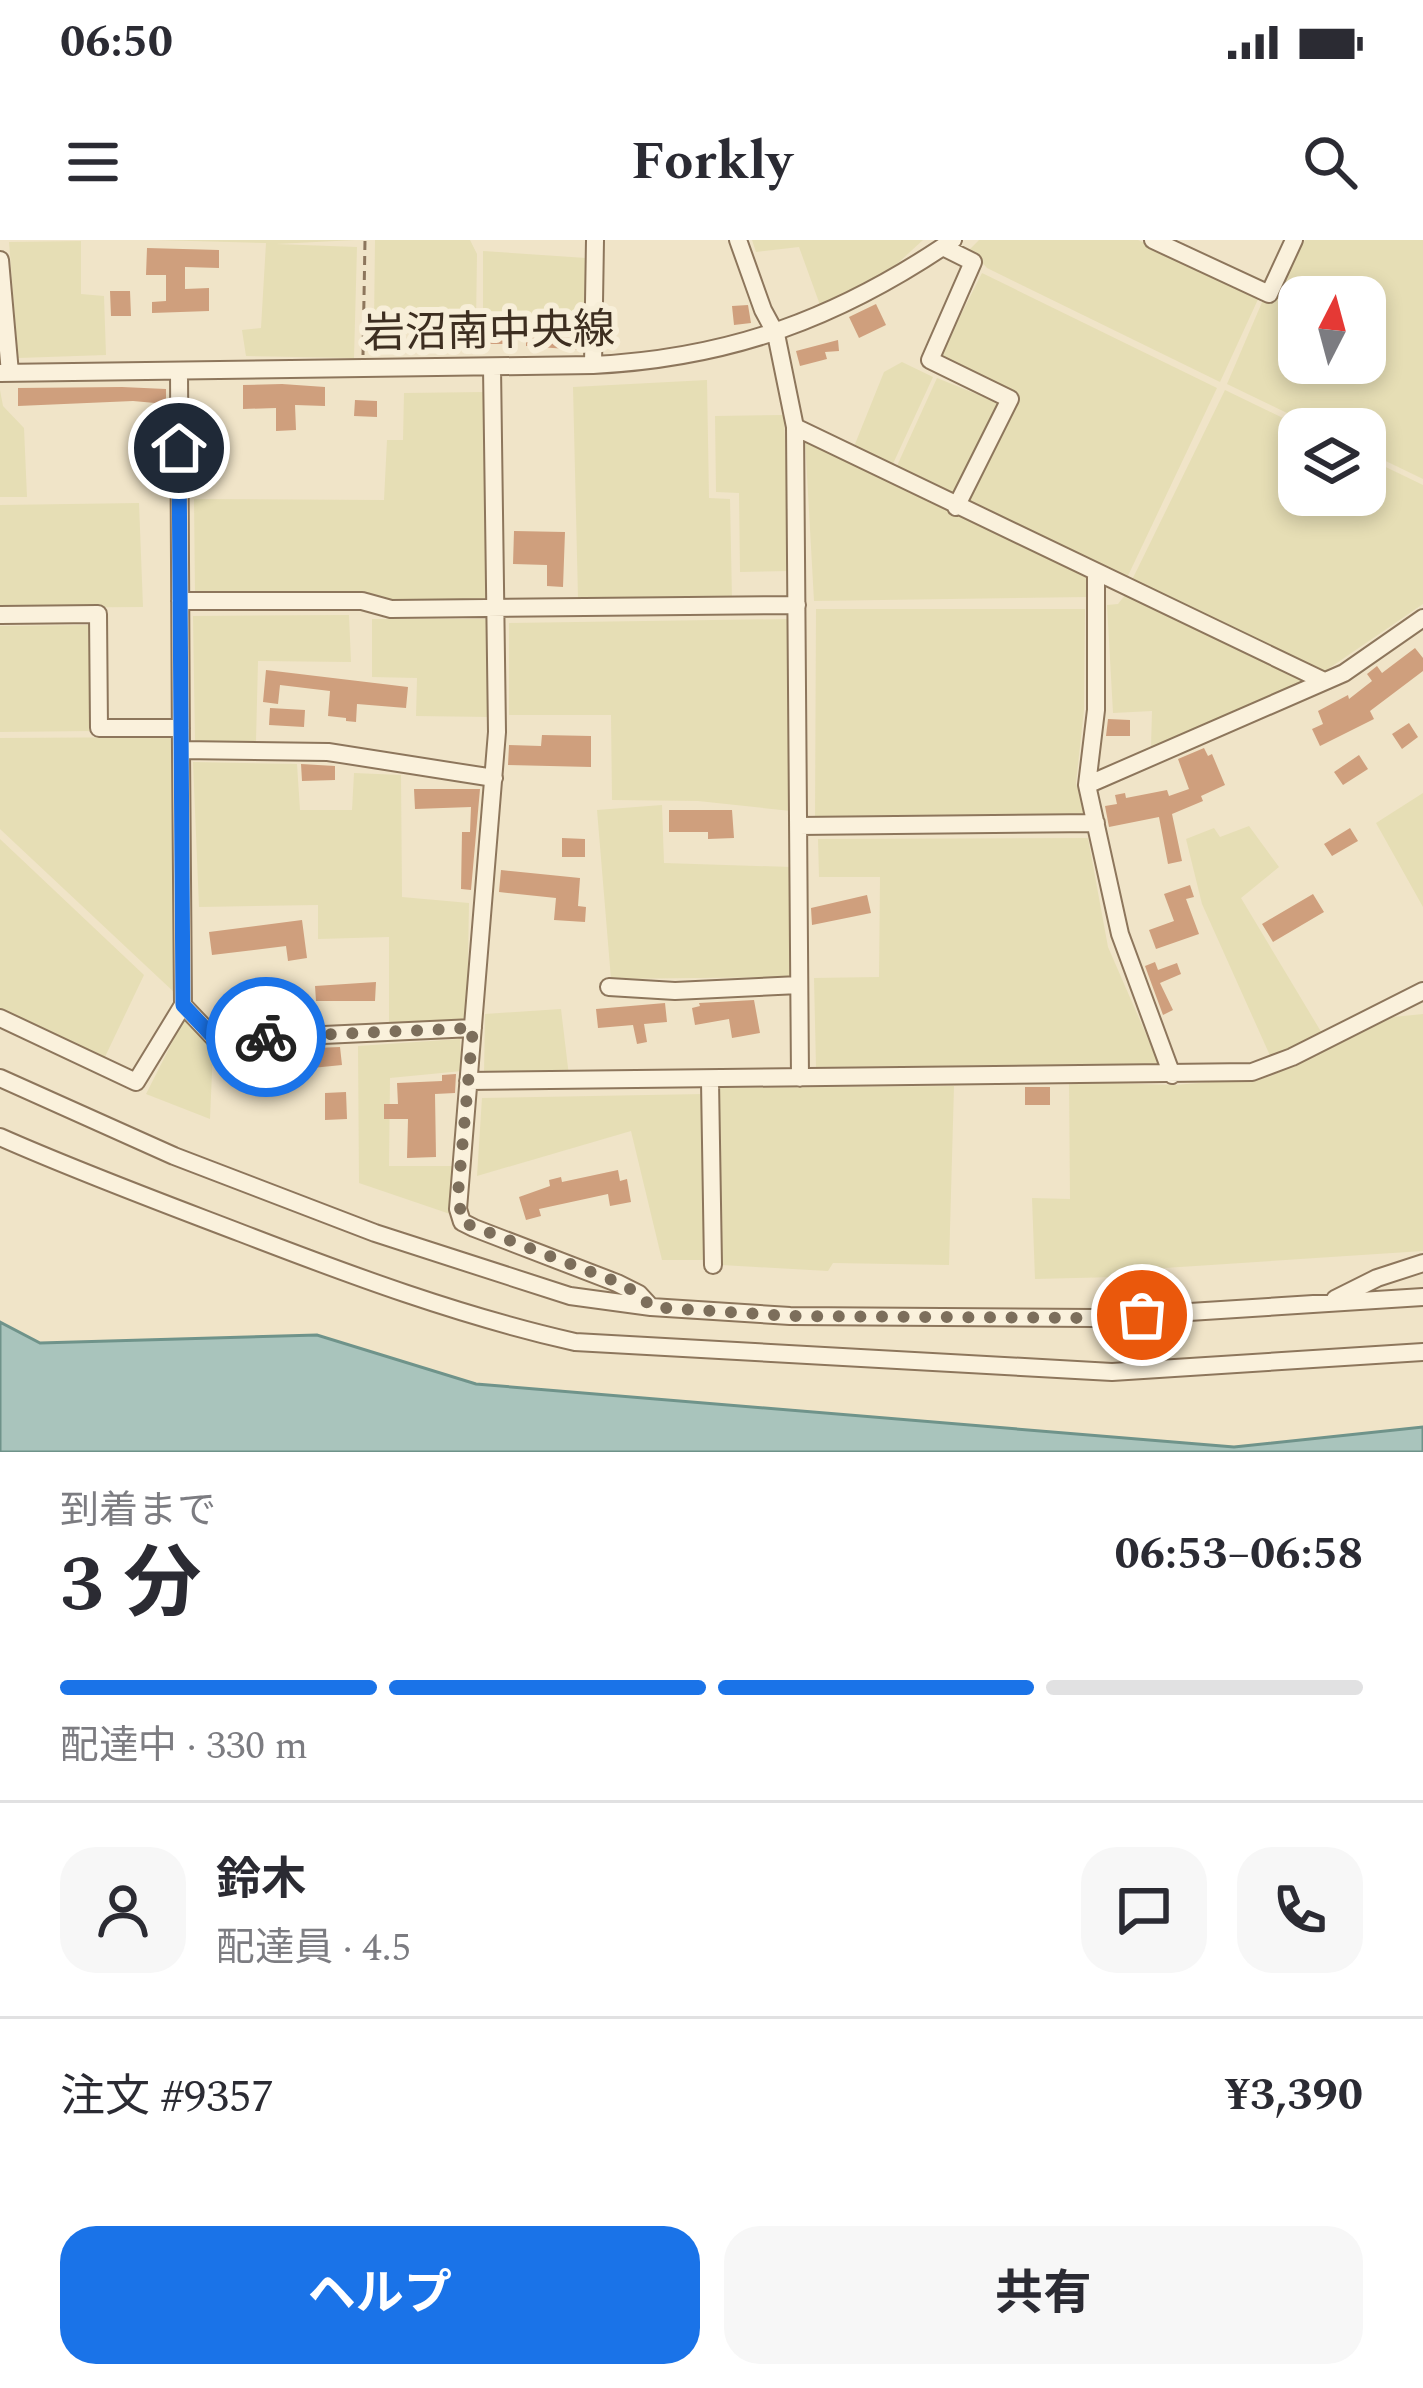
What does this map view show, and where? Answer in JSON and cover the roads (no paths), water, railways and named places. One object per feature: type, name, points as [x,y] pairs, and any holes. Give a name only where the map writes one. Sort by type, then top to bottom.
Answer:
[{"type":"street","points":[[593,365],[595,240]]},
{"type":"street","points":[[738,240],[776,334],[795,428],[800,1078]]},
{"type":"street","points":[[1154,240],[1269,293],[1294,240]]},
{"type":"street","points":[[948,243],[973,262],[930,360],[1010,400],[956,506]]},
{"type":"street","name":"岩沼南中央線","points":[[5,373],[593,365],[691,356],[776,334],[882,286],[948,243]]},
{"type":"street","points":[[0,260],[5,373]]},
{"type":"street","points":[[492,367],[494,778],[458,1194],[462,1222],[617,1282],[651,1307]]},
{"type":"street","points":[[0,1018],[136,1082],[183,1005],[178,371]]},
{"type":"street","points":[[795,428],[1322,680]]},
{"type":"street","points":[[1096,574],[1096,710],[1088,784],[1120,934],[1172,1075]]},
{"type":"street","points":[[180,601],[362,601],[391,609],[797,605]]},
{"type":"street","points":[[0,614],[98,614],[99,728],[182,728]]},
{"type":"street","points":[[1088,784],[1344,673],[1423,618]]},
{"type":"street","points":[[182,750],[328,752],[494,778]]},
{"type":"street","points":[[798,826],[1096,823]]},
{"type":"street","points":[[609,987],[675,992],[799,985]]},
{"type":"street","points":[[468,1081],[1252,1072],[1423,991]]},
{"type":"street","points":[[183,1005],[216,1040],[473,1028]]},
{"type":"street","points":[[0,1078],[174,1156],[412,1246],[570,1296],[651,1307],[790,1316],[1095,1318],[1423,1297]]},
{"type":"street","points":[[710,1081],[713,1264]]},
{"type":"street","points":[[0,1137],[358,1278],[514,1328],[575,1342],[1112,1372],[1423,1352]]},
{"type":"street","points":[[1328,1303],[1377,1278],[1423,1263]]},
{"type":"water","points":[[0,1322],[40,1343],[317,1335],[476,1384],[1234,1447],[1423,1427],[1423,1452],[0,1452]]}]
